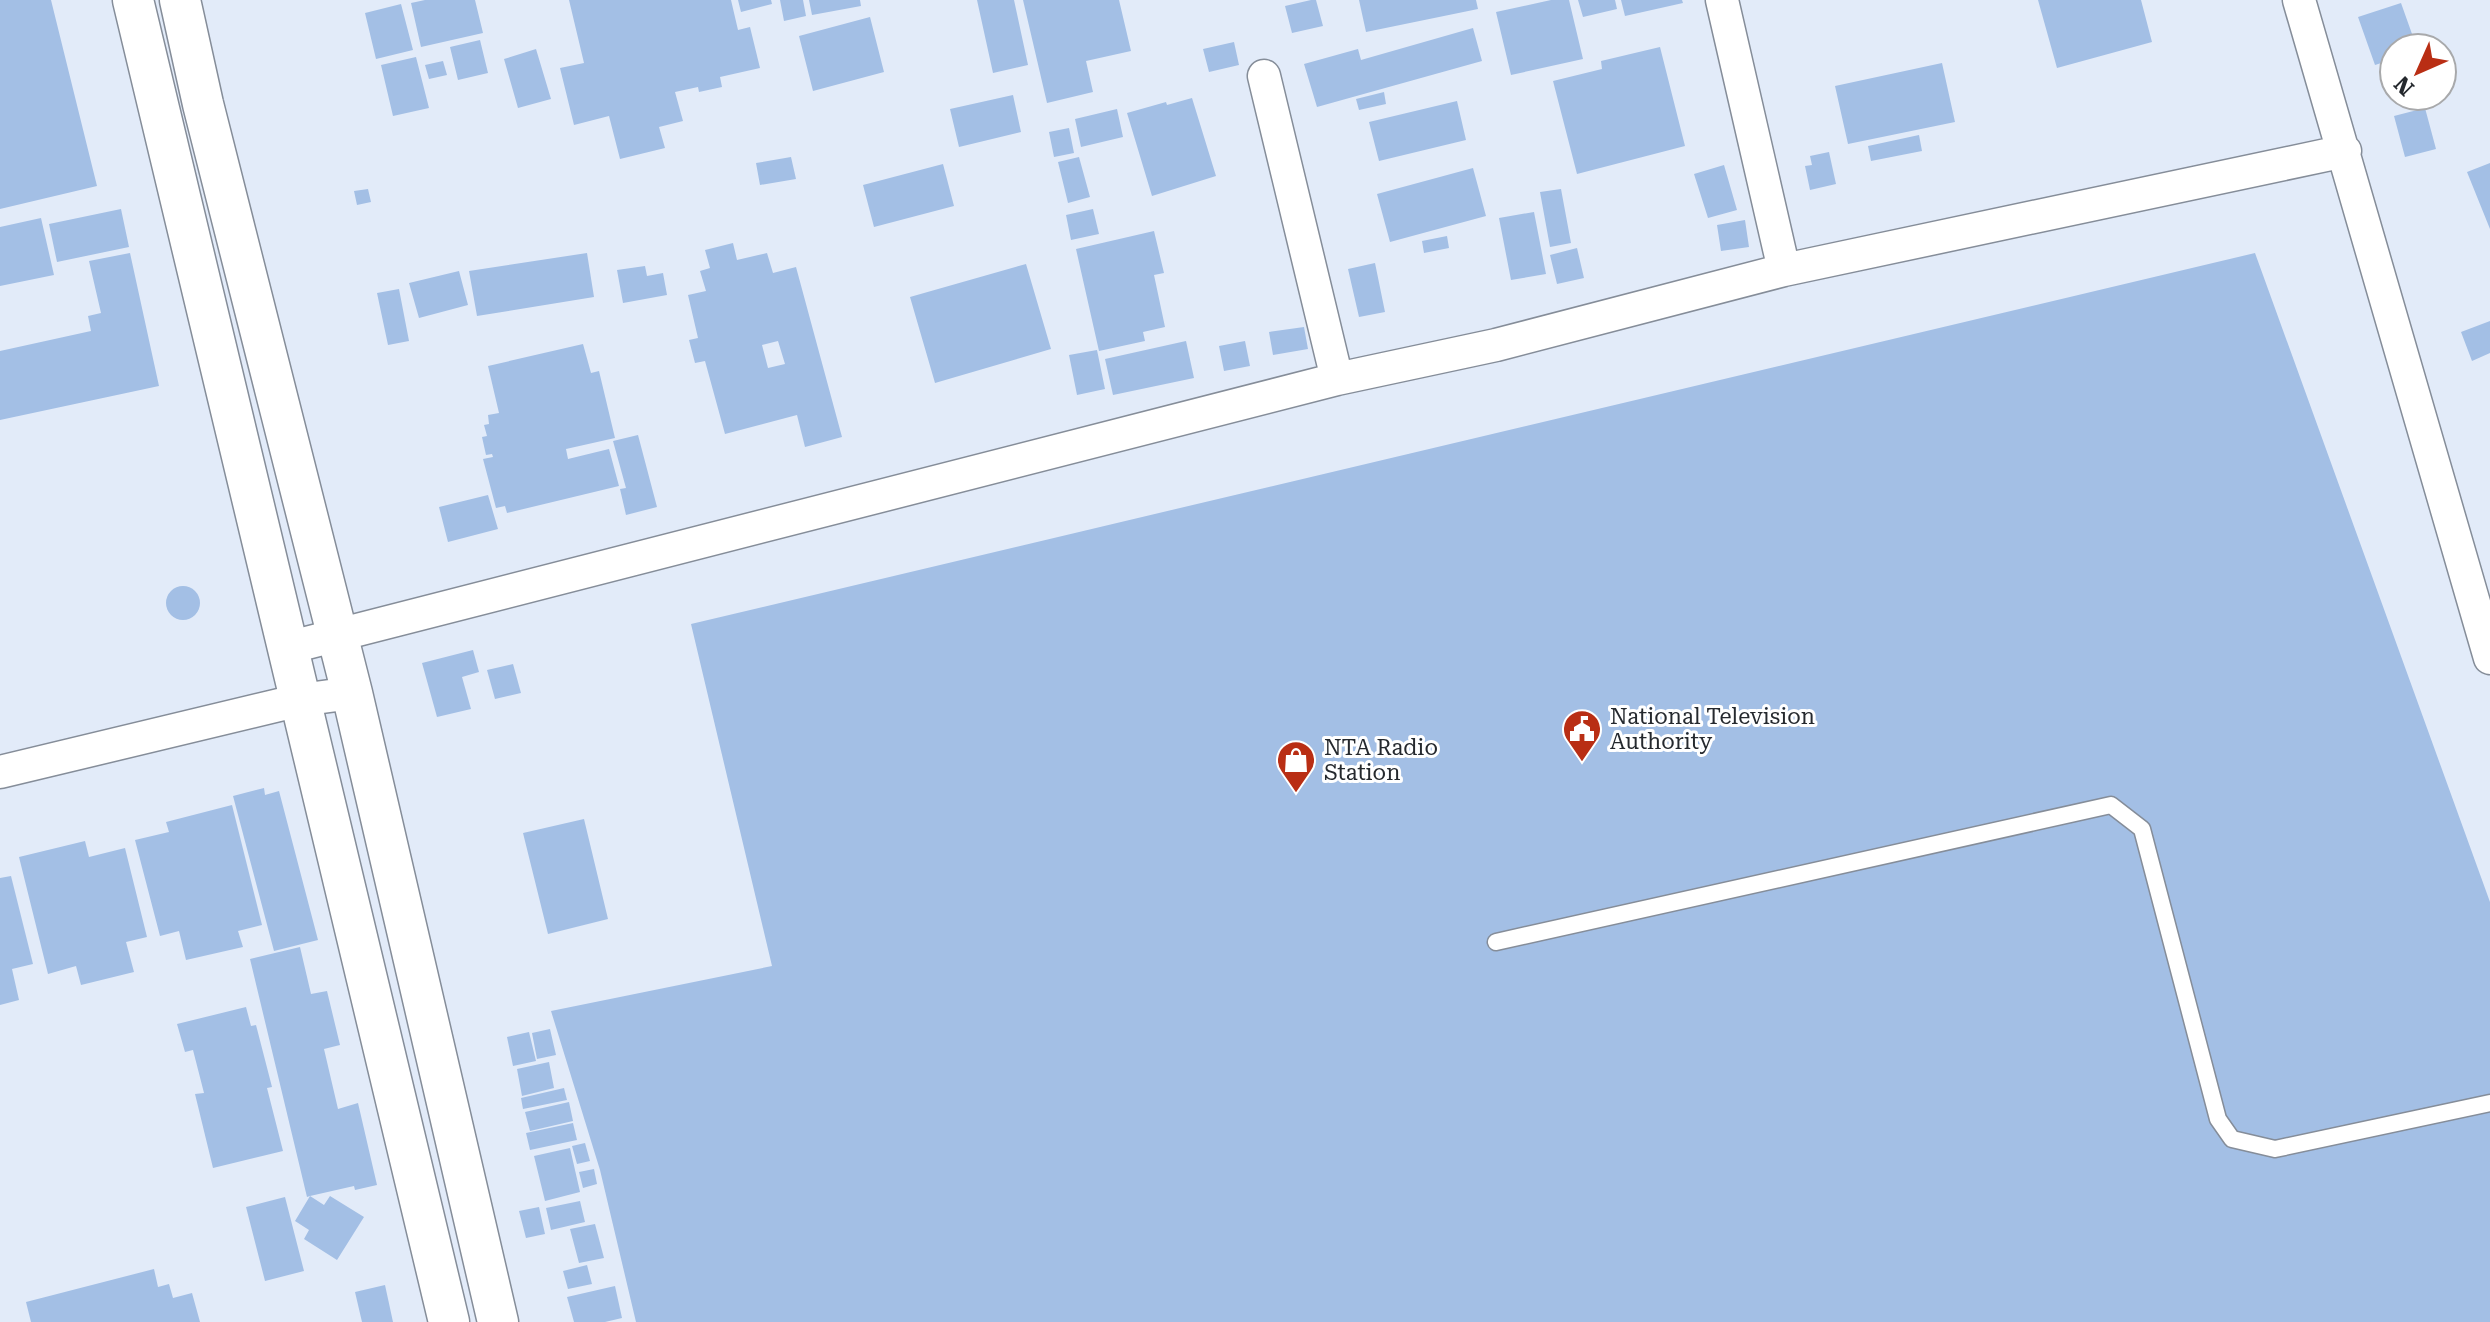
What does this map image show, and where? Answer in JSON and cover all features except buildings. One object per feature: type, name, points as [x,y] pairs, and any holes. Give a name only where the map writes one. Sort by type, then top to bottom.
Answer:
[{"type":"street","points":[[133,0],[449,1322]]},
{"type":"street","points":[[180,0],[203,104],[352,693],[498,1322]]},
{"type":"street","points":[[1722,0],[1784,270]]},
{"type":"street","points":[[2299,0],[2490,658]]},
{"type":"street","points":[[1264,76],[1337,379]]},
{"type":"street","points":[[287,648],[1337,379],[1496,345],[1784,270],[2345,151]]},
{"type":"street","points":[[0,772],[300,700],[352,693]]},
{"type":"lane","points":[[1496,942],[2111,805],[2142,829],[2218,1119],[2232,1139],[2275,1149],[2490,1103]]},
{"type":"place","name":"National Television Authority","points":[[1582,763]]},
{"type":"place","name":"NTA Radio Station","points":[[1296,794]]}]
